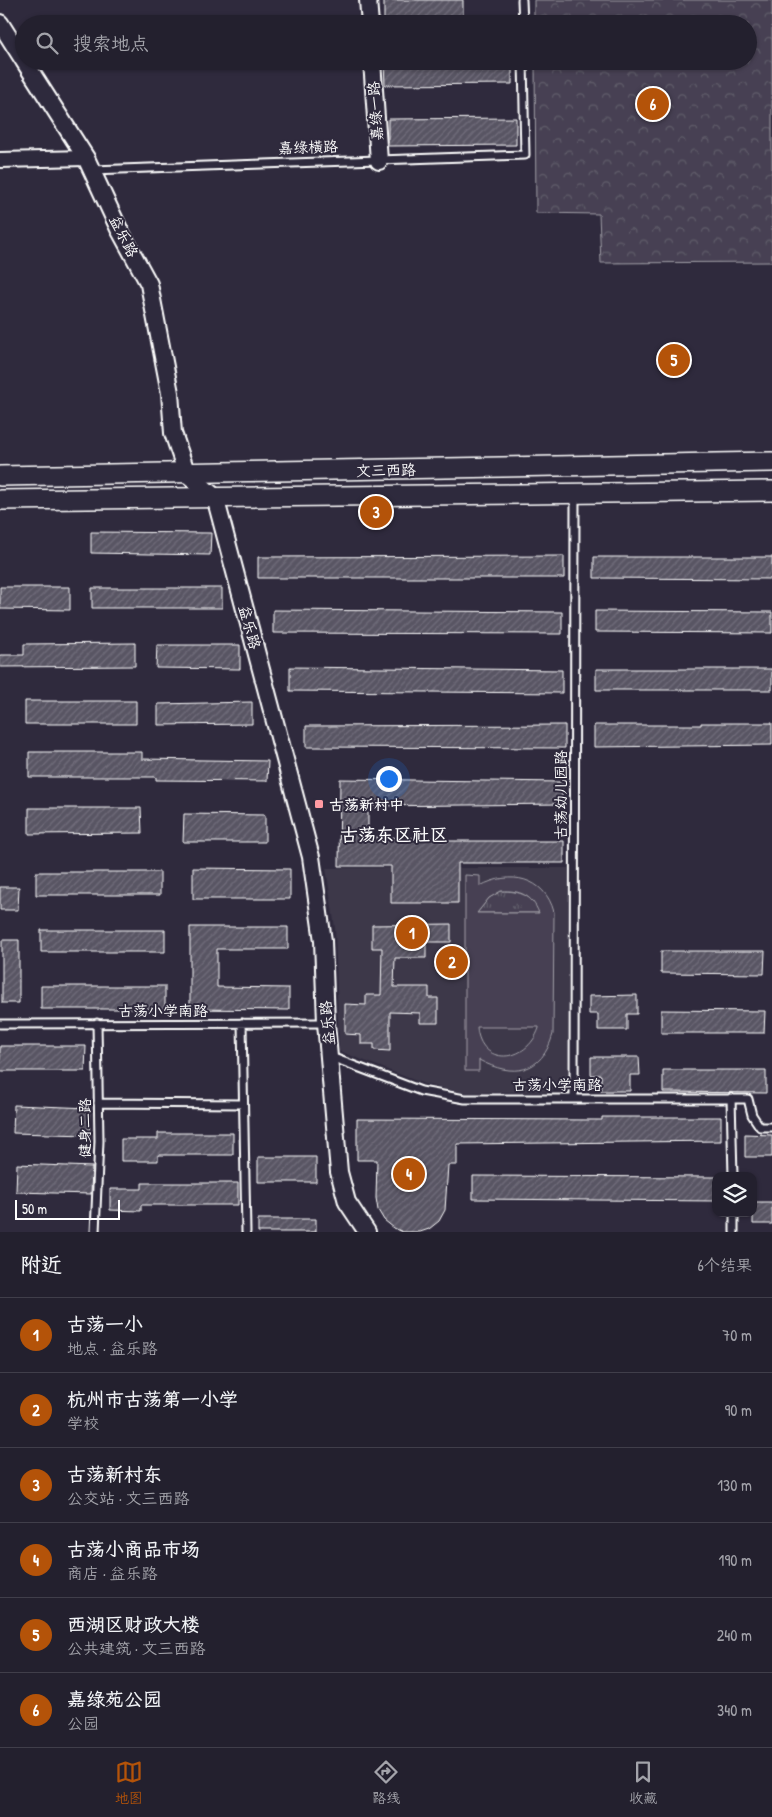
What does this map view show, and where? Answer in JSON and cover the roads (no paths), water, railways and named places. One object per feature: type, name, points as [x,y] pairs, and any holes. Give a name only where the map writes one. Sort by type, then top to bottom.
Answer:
[{"type":"main road","name":"文三西路","points":[[0,476],[772,462]]},
{"type":"main road","name":"文三西路","points":[[0,500],[772,491]]},
{"type":"street","points":[[368,0],[369,15]]},
{"type":"street","name":"益乐路","points":[[0,22],[15,46]]},
{"type":"street","name":"益乐路","points":[[30,70],[89,164],[119,229],[148,284],[170,393],[173,433],[187,474]]},
{"type":"street","name":"嘉绿一路","points":[[373,70],[379,161]]},
{"type":"street","name":"嘉绿横路","points":[[0,160],[89,164]]},
{"type":"street","points":[[187,474],[215,497]]},
{"type":"street","name":"益乐路","points":[[215,497],[311,857],[323,941],[330,1085],[339,1172],[347,1202],[367,1232]]},
{"type":"lane","points":[[522,0],[522,15]]},
{"type":"lane","name":"嘉绿横路","points":[[89,164],[379,161],[525,155],[523,70]]},
{"type":"lane","name":"古荡幼儿园路","points":[[574,1098],[575,493]]},
{"type":"lane","points":[[242,1023],[246,1232]]},
{"type":"lane","name":"古荡小学南路","points":[[0,1024],[326,1023]]},
{"type":"lane","name":"健身二路","points":[[96,1232],[98,1024]]},
{"type":"lane","name":"古荡小学南路","points":[[330,1057],[421,1091],[465,1099],[748,1099],[752,1115],[760,1127],[772,1127]]},
{"type":"lane","points":[[731,1098],[733,1172]]},
{"type":"lane","points":[[98,1103],[243,1104]]},
{"type":"lane","points":[[734,1217],[734,1232]]},
{"type":"place","name":"嘉绿苑公园","points":[[653,104]]},
{"type":"place","name":"西湖区财政大楼","points":[[674,360]]},
{"type":"place","name":"古荡新村东","points":[[376,512]]},
{"type":"place","name":"古荡新村中","points":[[319,804]]},
{"type":"place","name":"古荡一小","points":[[412,933]]},
{"type":"place","name":"杭州市古荡第一小学","points":[[452,962]]},
{"type":"place","name":"古荡小商品市场","points":[[409,1174]]},
{"type":"district","name":"古荡东区社区","points":[[394,834]]}]
